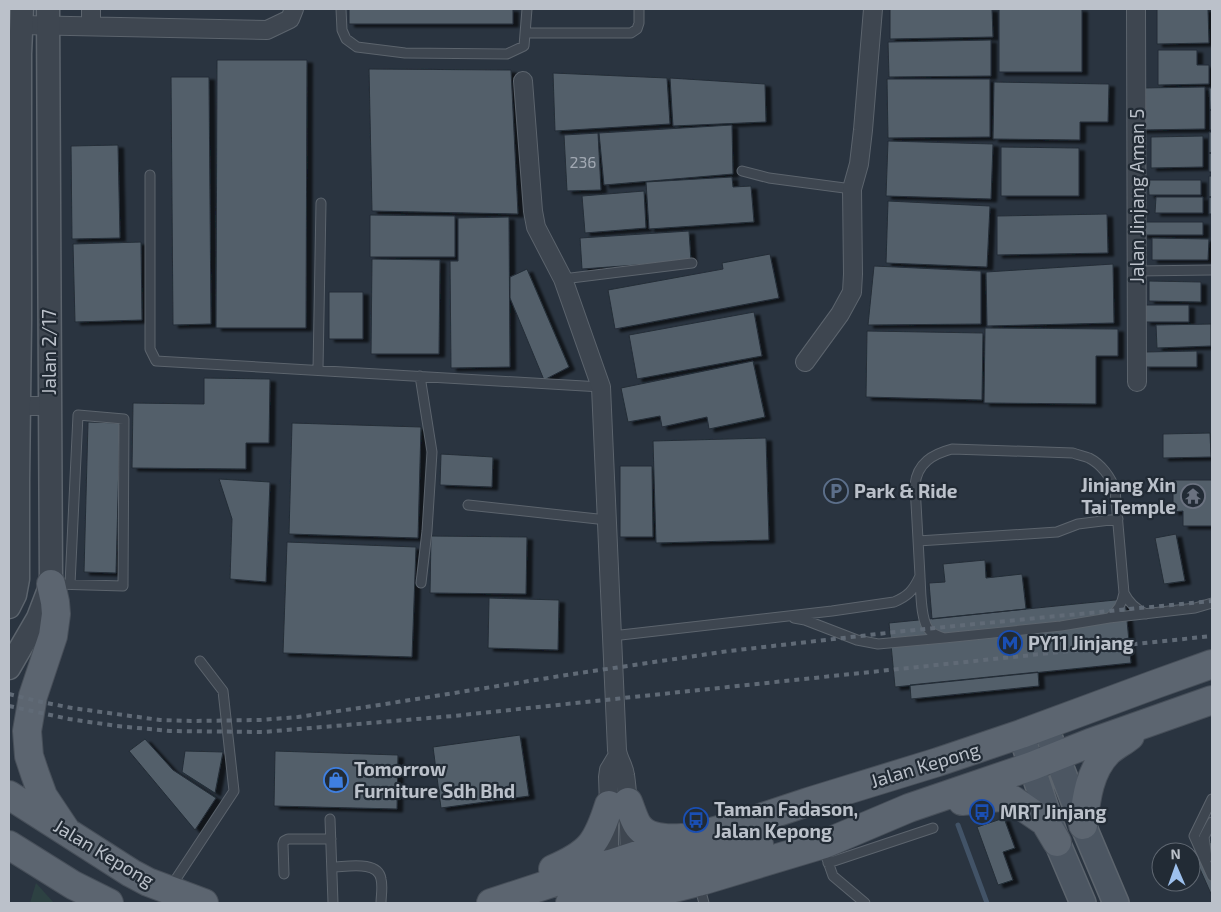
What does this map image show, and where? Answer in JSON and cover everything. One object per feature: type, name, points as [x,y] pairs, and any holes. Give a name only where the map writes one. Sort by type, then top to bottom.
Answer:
[{"type":"main road","points":[[61,584],[55,602],[56,614],[53,636],[33,696],[27,731],[29,756],[43,796],[67,832]]},
{"type":"main road","name":"Jalan Kepong","points":[[491,903],[621,865],[689,838],[748,822],[938,762],[1033,730],[1212,664]]},
{"type":"main road","name":"Jalan Kepong","points":[[615,903],[701,893],[826,853],[909,808],[1032,766],[1090,743],[1212,700]]},
{"type":"main road","points":[[1084,825],[1087,794],[1100,763],[1108,753],[1150,722]]},
{"type":"main road","points":[[1033,730],[1057,757],[1116,903]]},
{"type":"main road","points":[[1033,730],[1032,766],[1057,842],[1083,903]]},
{"type":"main road","name":"Jalan Kepong","points":[[9,795],[131,873],[148,882],[204,903]]},
{"type":"main road","points":[[570,903],[608,887],[621,865],[635,875],[654,874],[830,824],[909,808],[1000,797],[1010,799],[1045,822],[1057,842]]},
{"type":"main road","points":[[491,903],[531,878],[569,862],[584,853],[618,804],[646,832],[664,839],[689,838]]},
{"type":"main road","points":[[9,826],[14,830],[16,849],[80,894],[109,903]]},
{"type":"street","points":[[92,9],[92,26]]},
{"type":"street","points":[[19,17],[48,17],[92,26],[267,30],[290,19],[294,9]]},
{"type":"street","points":[[805,362],[840,314],[852,292],[852,189],[859,164],[863,130],[873,9]]},
{"type":"street","name":"Jalan Jinjang Aman 5","points":[[1136,9],[1138,382]]},
{"type":"street","name":"Jalan 2/17","points":[[9,607],[15,595],[18,579],[13,473],[14,403],[20,322],[19,17]]},
{"type":"street","name":"Jalan 2/17","points":[[9,668],[38,618],[61,584],[50,406],[48,17]]},
{"type":"street","points":[[523,81],[532,211],[536,227],[563,279],[600,386],[618,756],[623,766],[618,804],[621,865]]},
{"type":"street","points":[[9,355],[20,322]]},
{"type":"street","points":[[14,403],[50,406]]},
{"type":"lane","points":[[342,9],[342,30],[346,40],[357,47],[405,53],[507,54],[524,46],[527,9]]},
{"type":"lane","points":[[525,33],[631,33],[637,29],[639,9]]},
{"type":"lane","points":[[742,171],[769,178],[852,189]]},
{"type":"lane","points":[[150,175],[150,349],[156,361],[600,386]]},
{"type":"lane","points":[[318,370],[321,203]]},
{"type":"lane","points":[[563,279],[692,263]]},
{"type":"lane","points":[[1137,270],[1212,270]]},
{"type":"lane","points":[[420,376],[432,452],[427,531],[421,583]]},
{"type":"lane","points":[[78,415],[124,419],[123,586],[61,584],[78,415]]},
{"type":"lane","points":[[944,638],[928,630],[924,621],[915,485],[918,471],[929,458],[939,452],[952,449],[1073,453],[1090,459],[1102,469],[1112,480],[1115,490],[1124,593],[1119,608],[1109,618]]},
{"type":"lane","points":[[468,505],[607,520]]},
{"type":"lane","points":[[918,541],[1057,532],[1078,524],[1118,519]]},
{"type":"lane","points":[[612,630],[630,634],[894,602],[909,594],[920,576]]},
{"type":"lane","points":[[1124,593],[1133,606],[1146,614]]},
{"type":"lane","points":[[786,616],[805,620],[857,640],[878,644],[1060,626],[1195,608],[1212,603]]},
{"type":"lane","points":[[168,890],[234,790],[223,691],[200,661]]},
{"type":"lane","points":[[1210,872],[1194,836],[1212,799]]},
{"type":"lane","points":[[330,819],[333,903]]},
{"type":"lane","points":[[1210,872],[1204,837],[1212,822]]},
{"type":"lane","points":[[865,903],[833,876],[826,853],[933,828]]},
{"type":"lane","points":[[284,874],[284,841],[288,839],[331,839]]},
{"type":"lane","points":[[332,867],[369,866],[376,870],[381,878],[381,903]]},
{"type":"green space","points":[[36,883],[54,903],[30,903]]},
{"type":"building","points":[[349,9],[513,9],[513,24],[349,24]]},
{"type":"building","points":[[890,9],[992,9],[993,37],[890,39]]},
{"type":"building","points":[[999,9],[1082,9],[1082,72],[999,72]]},
{"type":"building","points":[[1157,9],[1208,9],[1209,43],[1157,44]]},
{"type":"building","points":[[991,40],[991,76],[889,77],[888,42]]},
{"type":"building","points":[[1158,50],[1197,50],[1197,65],[1209,65],[1209,84],[1158,85]]},
{"type":"building","points":[[217,60],[307,60],[306,328],[216,328]]},
{"type":"building","points":[[369,69],[511,70],[518,214],[372,211]]},
{"type":"building","points":[[553,73],[667,78],[670,124],[555,131]]},
{"type":"building","points":[[171,77],[209,77],[211,324],[173,325]]},
{"type":"building","points":[[670,78],[765,84],[766,122],[673,126]]},
{"type":"building","points":[[887,79],[990,79],[990,137],[888,138]]},
{"type":"building","points":[[994,82],[1109,84],[1108,122],[1080,122],[1080,140],[993,139]]},
{"type":"building","points":[[1205,87],[1205,129],[1140,130],[1140,88]]},
{"type":"building","points":[[1209,88],[1212,88],[1212,110],[1210,110]]},
{"type":"building","points":[[1210,110],[1212,110],[1212,130],[1210,130]]},
{"type":"building","points":[[732,125],[733,174],[604,185],[599,133]]},
{"type":"building","points":[[1209,132],[1212,132],[1212,153],[1209,153]]},
{"type":"building","points":[[598,133],[601,190],[567,191],[564,135]]},
{"type":"building","points":[[1203,136],[1203,167],[1151,168],[1151,137]]},
{"type":"building","points":[[888,141],[993,144],[991,199],[886,196]]},
{"type":"building","points":[[118,145],[120,238],[72,239],[71,146]]},
{"type":"building","points":[[1001,147],[1079,148],[1079,196],[1001,196]]},
{"type":"building","points":[[1209,153],[1212,153],[1212,172],[1209,172]]},
{"type":"building","points":[[1209,176],[1212,176],[1212,197],[1209,197]]},
{"type":"building","points":[[732,177],[733,187],[751,186],[754,222],[649,229],[646,182]]},
{"type":"building","points":[[1148,180],[1201,180],[1201,195],[1149,195]]},
{"type":"building","points":[[644,191],[646,228],[585,233],[582,196]]},
{"type":"building","points":[[1156,197],[1203,197],[1203,213],[1155,213]]},
{"type":"building","points":[[1209,197],[1212,197],[1212,214],[1209,214]]},
{"type":"building","points":[[888,201],[990,206],[987,267],[886,263]]},
{"type":"building","points":[[1107,214],[1108,253],[997,255],[997,216]]},
{"type":"building","points":[[370,215],[455,216],[455,257],[370,257]]},
{"type":"building","points":[[509,217],[510,367],[451,368],[450,261],[458,261],[458,218]]},
{"type":"building","points":[[1142,222],[1203,222],[1203,235],[1142,235]]},
{"type":"building","points":[[689,231],[691,261],[582,269],[580,238]]},
{"type":"building","points":[[1152,238],[1209,239],[1208,260],[1152,260]]},
{"type":"building","points":[[141,242],[142,320],[75,322],[73,244]]},
{"type":"building","points":[[770,254],[779,298],[615,329],[608,290],[723,269],[722,263]]},
{"type":"building","points":[[372,259],[440,260],[439,354],[371,354]]},
{"type":"building","points":[[1113,264],[1114,323],[987,326],[986,272]]},
{"type":"building","points":[[874,266],[981,271],[981,324],[868,325]]},
{"type":"building","points":[[527,269],[569,367],[544,380],[510,298],[510,277]]},
{"type":"building","points":[[1149,281],[1201,282],[1201,302],[1149,301]]},
{"type":"building","points":[[329,292],[363,292],[363,339],[329,339]]},
{"type":"building","points":[[1145,305],[1189,305],[1189,322],[1145,322]]},
{"type":"building","points":[[754,312],[762,356],[637,379],[629,335]]},
{"type":"building","points":[[1211,324],[1211,346],[1157,348],[1156,325]]},
{"type":"building","points":[[985,328],[1118,329],[1118,356],[1096,356],[1096,404],[984,403]]},
{"type":"building","points":[[867,331],[983,333],[982,400],[866,397]]},
{"type":"building","points":[[1197,351],[1197,367],[1144,367],[1144,352]]},
{"type":"building","points":[[753,361],[765,417],[709,429],[707,417],[662,427],[660,416],[628,422],[621,388]]},
{"type":"building","points":[[204,378],[270,379],[269,443],[246,443],[246,469],[132,468],[133,403],[204,404]]},
{"type":"building","points":[[88,422],[120,423],[116,573],[84,572]]},
{"type":"building","points":[[292,423],[421,427],[418,538],[289,534]]},
{"type":"building","points":[[1210,433],[1211,457],[1163,458],[1163,434]]},
{"type":"building","points":[[766,438],[769,540],[656,543],[653,441]]},
{"type":"building","points":[[441,454],[493,457],[492,487],[440,485]]},
{"type":"building","points":[[620,466],[652,466],[653,537],[620,537]]},
{"type":"building","points":[[219,479],[270,482],[266,582],[230,579],[232,519]]},
{"type":"building","name":"Jinjang Xin Tai Temple","points":[[1173,480],[1212,480],[1212,526],[1183,526],[1183,511],[1173,512]]},
{"type":"building","points":[[1176,534],[1185,581],[1164,584],[1155,538]]},
{"type":"building","points":[[431,536],[527,537],[526,594],[430,593]]},
{"type":"building","points":[[287,542],[416,547],[412,657],[283,653]]},
{"type":"building","points":[[985,560],[986,578],[1022,574],[1026,609],[932,619],[929,583],[945,582],[943,564]]},
{"type":"building","points":[[489,598],[559,600],[558,650],[488,648]]},
{"type":"building","name":"PY11 Jinjang","points":[[1125,599],[1131,663],[895,687],[889,623]]},
{"type":"building","points":[[1038,672],[1039,686],[911,699],[910,685]]},
{"type":"building","points":[[520,735],[529,796],[441,808],[433,747]]},
{"type":"building","points":[[145,739],[173,770],[216,798],[195,830],[129,751]]},
{"type":"building","points":[[185,751],[223,752],[215,793],[182,772]]},
{"type":"building","name":"Tomorrow Furniture Sdh Bhd","points":[[275,751],[398,755],[397,809],[274,806]]},
{"type":"building","points":[[1004,818],[1015,848],[1003,852],[1013,880],[998,885],[977,827]]},
{"type":"building","points":[[1212,842],[1212,896],[1201,871],[1201,847]]},
{"type":"waterway","points":[[958,825],[987,903]]},
{"type":"railway","points":[[9,694],[72,708],[160,720],[260,720],[298,717],[729,651],[904,631],[1212,601]]},
{"type":"railway","points":[[9,706],[69,719],[117,726],[170,731],[263,732],[453,716],[1212,636]]},
{"type":"place","name":"Park & Ride","points":[[836,491]]},
{"type":"place","name":"Jinjang Xin Tai Temple","points":[[1193,496]]},
{"type":"place","name":"PY11 Jinjang","points":[[1010,643]]},
{"type":"place","name":"Tomorrow Furniture Sdh Bhd","points":[[336,780]]},
{"type":"place","name":"MRT Jinjang","points":[[982,812]]},
{"type":"place","name":"Taman Fadason, Jalan Kepong","points":[[696,820]]}]
